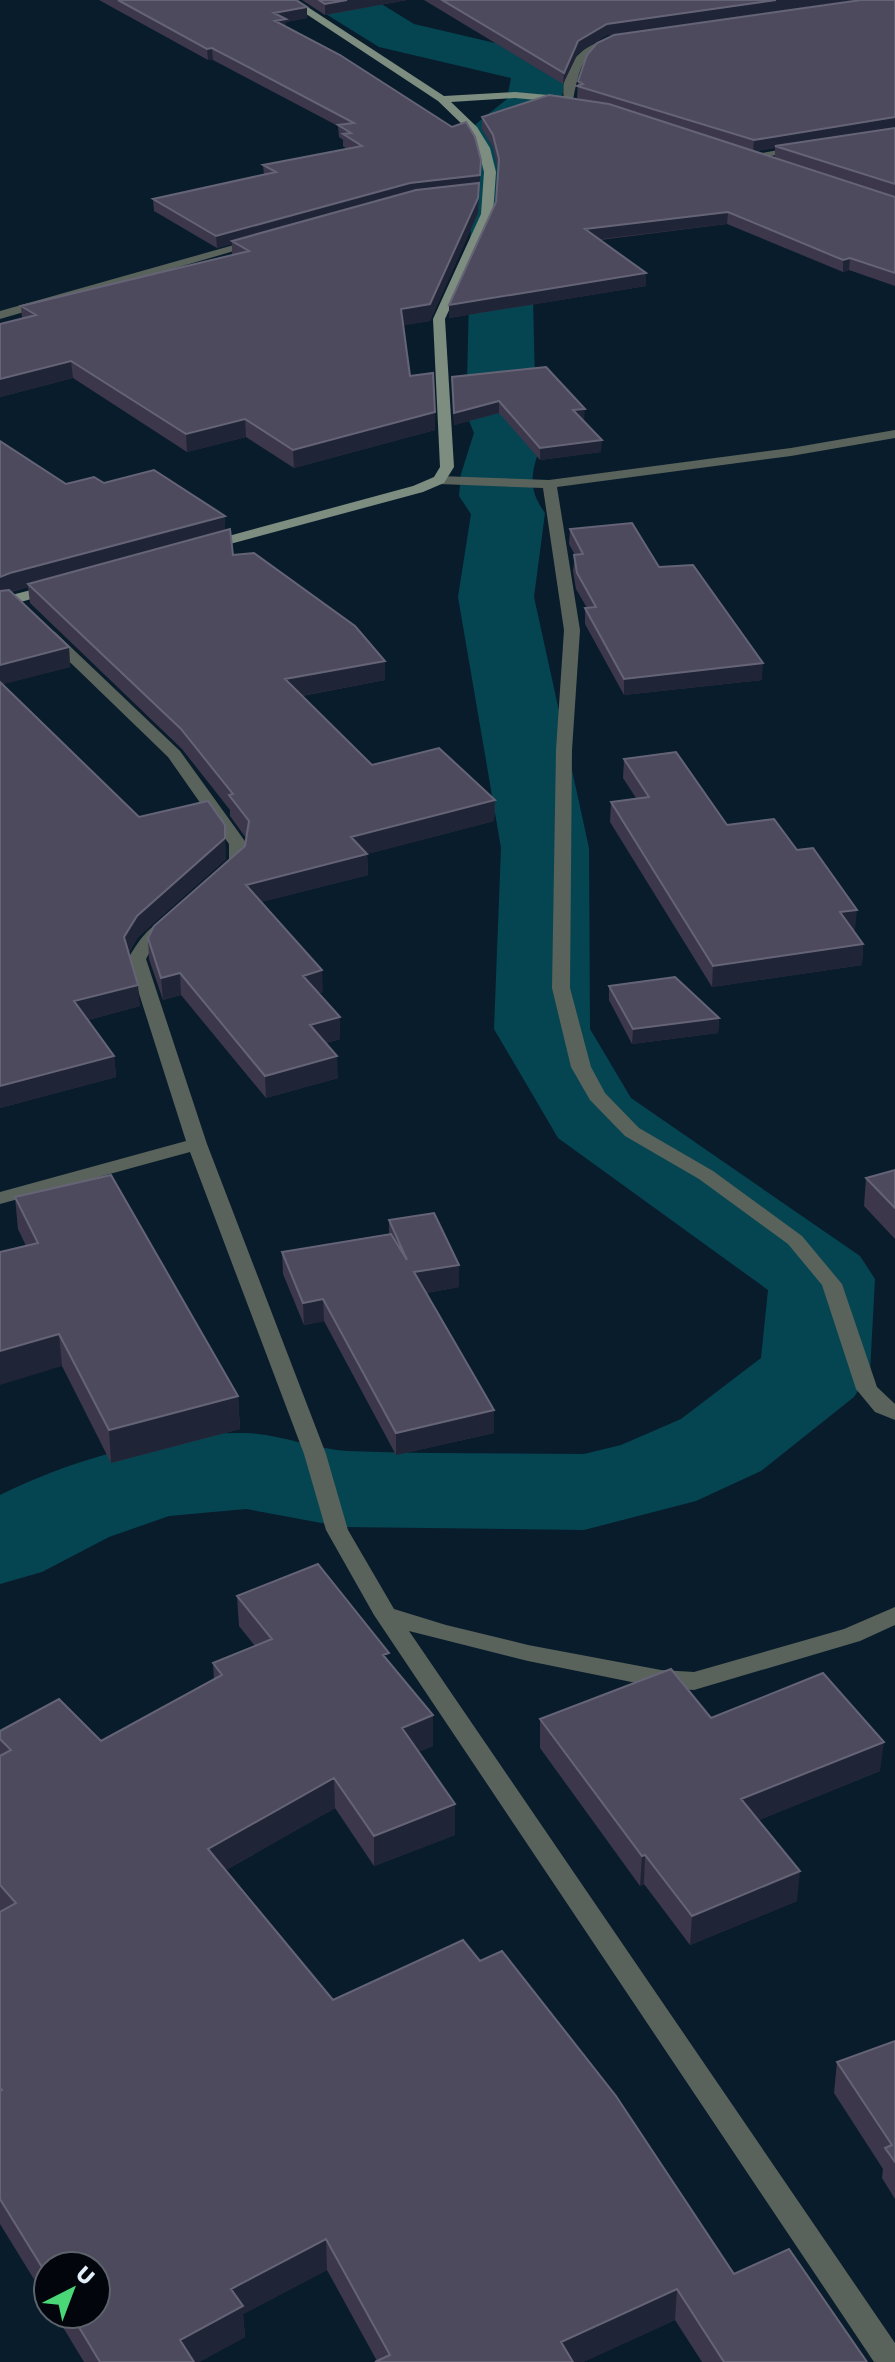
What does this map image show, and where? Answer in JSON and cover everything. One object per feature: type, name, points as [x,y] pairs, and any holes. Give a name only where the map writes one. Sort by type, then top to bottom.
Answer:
[{"type":"street","points":[[290,0],[442,99],[471,127],[484,148],[490,172],[487,214],[439,319],[447,467],[439,480]]},
{"type":"street","points":[[568,100],[575,62],[587,48],[638,36]]},
{"type":"street","points":[[442,99],[515,95],[583,103]]},
{"type":"street","points":[[751,156],[809,148]]},
{"type":"street","points":[[737,152],[780,166]]},
{"type":"street","points":[[474,193],[489,192]]},
{"type":"street","points":[[0,315],[267,239]]},
{"type":"street","points":[[193,550],[418,489],[439,480],[549,484],[791,452],[895,434]]},
{"type":"street","points":[[549,484],[572,630],[564,750],[561,988],[581,1067],[597,1096],[632,1132],[706,1175],[795,1240],[832,1284],[867,1389],[883,1407],[895,1413]]},
{"type":"street","points":[[73,583],[18,608],[174,754],[238,844],[238,861],[215,883]]},
{"type":"street","points":[[181,913],[146,943],[137,959],[197,1144],[315,1454],[337,1530],[386,1615],[891,2362]]},
{"type":"street","points":[[0,1198],[197,1144]]},
{"type":"street","points":[[386,1615],[443,1633],[528,1653],[661,1679],[694,1681],[852,1635],[895,1615]]},
{"type":"building","points":[[118,0],[296,0],[307,7],[274,13],[286,19],[275,21],[340,55],[452,127],[466,122],[475,137],[481,160],[480,175],[410,183],[216,236],[153,199],[276,172],[263,165],[362,146],[343,134],[351,133],[338,125],[354,123]]},
{"type":"building","points":[[319,0],[347,0],[325,4]]},
{"type":"building","points":[[442,0],[776,0],[607,24],[578,41],[564,73]]},
{"type":"building","points":[[861,0],[895,0],[895,117],[754,140],[577,86],[583,84],[578,81],[587,55],[597,43],[614,35]]},
{"type":"building","points":[[549,95],[609,104],[895,197],[895,273],[850,258],[843,260],[728,212],[585,229],[646,273],[449,305],[496,202],[499,159],[493,135],[482,117]]},
{"type":"building","points":[[895,128],[895,184],[775,146]]},
{"type":"building","points":[[479,183],[478,198],[430,304],[401,309],[410,376],[433,373],[435,412],[293,450],[245,419],[186,434],[71,361],[0,379],[0,324],[36,315],[21,306],[249,251],[232,241],[416,190]]},
{"type":"building","points":[[546,367],[585,409],[573,410],[602,440],[540,448],[499,401],[454,413],[452,377]]},
{"type":"building","points":[[0,441],[66,484],[94,477],[104,483],[154,470],[225,516],[0,577]]},
{"type":"building","points":[[632,523],[659,567],[693,565],[763,663],[624,679],[585,608],[596,607],[577,573],[574,555],[583,554],[570,529]]},
{"type":"building","points":[[230,529],[233,555],[254,553],[355,626],[385,661],[285,679],[372,765],[439,748],[495,800],[351,837],[367,854],[246,885],[322,970],[303,976],[340,1017],[310,1025],[337,1056],[265,1076],[180,973],[161,978],[148,938],[154,926],[245,846],[249,821],[229,795],[233,794],[181,729],[28,584]]},
{"type":"building","points":[[9,590],[69,647],[0,665],[0,591]]},
{"type":"building","points":[[0,682],[139,817],[208,801],[225,825],[225,838],[137,916],[124,937],[138,985],[74,1001],[114,1056],[0,1086]]},
{"type":"building","points":[[676,752],[727,825],[774,819],[797,850],[813,848],[857,910],[840,912],[863,944],[713,966],[611,802],[649,797],[624,759]]},
{"type":"building","points":[[675,977],[719,1018],[633,1029],[609,986]]},
{"type":"building","points":[[895,1170],[895,1208],[866,1178]]},
{"type":"building","points":[[111,1175],[238,1396],[109,1430],[59,1334],[0,1351],[0,1252],[38,1243],[15,1197]]},
{"type":"building","points":[[434,1213],[459,1265],[414,1272],[494,1410],[396,1433],[323,1299],[303,1303],[282,1252],[391,1234],[407,1260],[389,1220]]},
{"type":"building","points":[[318,1564],[389,1653],[383,1655],[433,1715],[402,1728],[455,1804],[374,1836],[334,1778],[208,1849],[333,2000],[463,1940],[480,1961],[502,1951],[616,2096],[734,2274],[789,2249],[867,2362],[724,2362],[677,2289],[561,2342],[573,2362],[375,2362],[390,2355],[326,2239],[231,2289],[243,2306],[180,2340],[194,2362],[100,2362],[81,2330],[112,2330],[112,2250],[32,2251],[0,2199],[0,1912],[16,1903],[0,1885],[0,1756],[11,1750],[0,1739],[0,1731],[59,1699],[101,1741],[222,1675],[213,1663],[272,1639],[237,1596]]},
{"type":"building","points":[[671,1669],[711,1718],[823,1673],[884,1742],[741,1799],[800,1871],[692,1916],[645,1855],[642,1856],[540,1719]]},
{"type":"building","points":[[895,2041],[895,2162],[885,2148],[892,2145],[837,2062]]},
{"type":"waterway","points":[[0,1544],[68,1509],[158,1479],[246,1471],[343,1489],[584,1492],[655,1474],[721,1445],[815,1372],[822,1279],[593,1117],[542,1029],[545,848],[496,597],[508,513],[495,496],[497,474],[509,433],[494,399],[501,384],[501,168],[496,136],[522,116],[534,101],[538,81],[536,68],[397,36],[339,0]]}]
